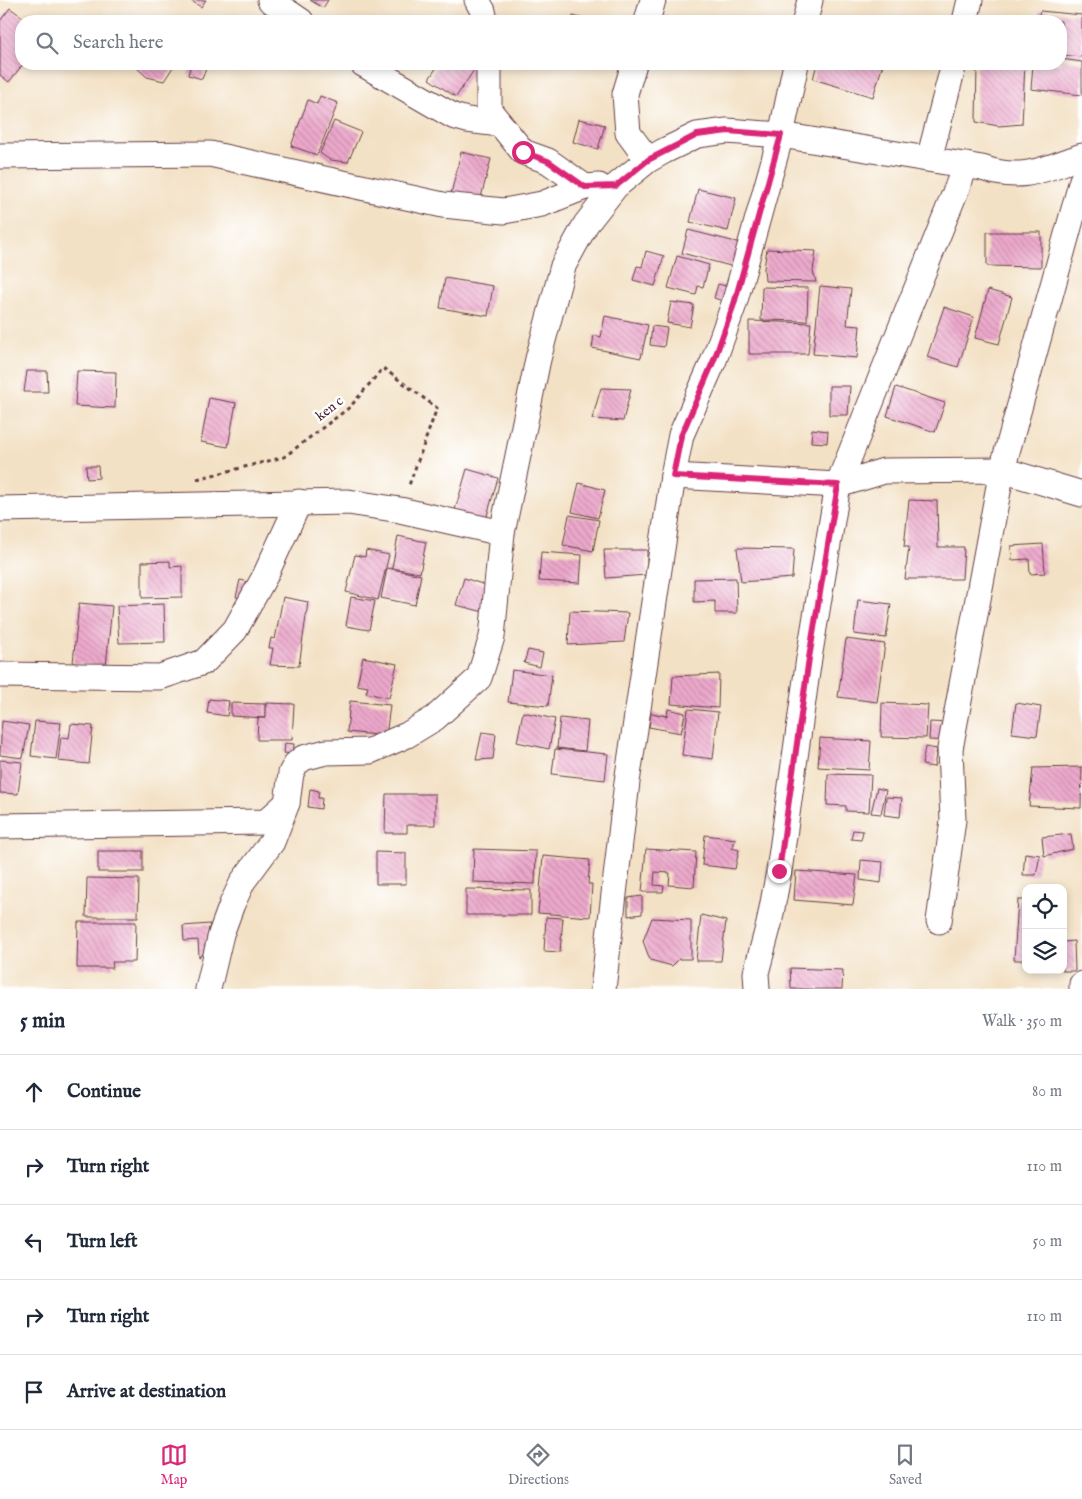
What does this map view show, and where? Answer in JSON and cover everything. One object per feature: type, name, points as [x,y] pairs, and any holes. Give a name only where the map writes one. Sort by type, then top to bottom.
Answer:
[{"type":"street","points":[[270,0],[292,15]]},
{"type":"street","points":[[477,0],[484,15]]},
{"type":"street","points":[[648,15],[653,0]]},
{"type":"street","points":[[806,15],[810,0]]},
{"type":"street","points":[[966,15],[970,0]]},
{"type":"street","points":[[373,70],[453,116],[467,120],[500,124]]},
{"type":"street","points":[[489,70],[489,110],[500,124],[523,152],[548,161],[585,187]]},
{"type":"street","points":[[632,70],[625,94],[628,134],[648,160]]},
{"type":"street","points":[[603,989],[627,782],[673,476],[681,436],[714,360],[734,304],[781,135],[795,70]]},
{"type":"street","points":[[929,159],[952,70]]},
{"type":"street","points":[[208,989],[220,934],[232,904],[243,881],[272,842],[287,803],[291,773],[303,758],[326,752],[370,751],[407,735],[435,718],[479,678],[492,637],[502,533],[538,359],[563,266],[586,224],[616,186],[648,160],[697,135],[728,131],[781,135],[966,165],[1002,175],[1033,173],[1082,156]]},
{"type":"street","points":[[0,156],[210,154],[443,205],[504,211],[542,204],[585,187],[616,186]]},
{"type":"street","points":[[757,989],[756,973],[769,924],[779,871],[809,658],[838,485],[966,165]]},
{"type":"street","points":[[939,921],[953,820],[950,748],[1002,470],[1082,180]]},
{"type":"street","points":[[673,476],[838,485],[884,471],[1002,470],[1082,494]]},
{"type":"street","points":[[0,675],[160,678],[204,662],[235,630],[265,576],[299,502]]},
{"type":"street","points":[[0,509],[348,502],[400,510],[502,533]]},
{"type":"street","points":[[0,826],[266,822],[287,803]]},
{"type":"street","points":[[1082,984],[1082,989]]},
{"type":"path","name":"ken c","points":[[195,480],[222,475],[284,457],[350,406],[383,368],[437,408],[400,510]]},
{"type":"building","points":[[190,0],[206,0],[201,7]]},
{"type":"building","points":[[310,0],[328,0],[323,8]]},
{"type":"building","points":[[10,8],[20,15],[15,15],[15,70],[18,70],[9,82],[0,75],[0,21]]},
{"type":"building","points":[[1040,11],[1082,15],[1082,57],[1067,56],[1067,15],[1039,15]]},
{"type":"building","points":[[1067,60],[1082,62],[1082,95],[1031,89],[1033,70],[1067,70]]},
{"type":"building","points":[[139,70],[171,70],[164,81],[147,77]]},
{"type":"building","points":[[189,70],[205,70],[202,79],[188,75]]},
{"type":"building","points":[[435,70],[474,70],[456,97],[429,79]]},
{"type":"building","points":[[815,70],[881,70],[873,97],[813,79]]},
{"type":"building","points":[[977,70],[1025,70],[1022,124],[999,126],[976,122]]},
{"type":"building","points":[[320,96],[338,103],[317,155],[291,146],[308,100],[317,104]]},
{"type":"building","points":[[579,119],[605,125],[598,149],[573,142]]},
{"type":"building","points":[[334,121],[361,132],[348,162],[330,160],[320,153]]},
{"type":"building","points":[[461,152],[491,159],[479,205],[450,198]]},
{"type":"building","points":[[698,189],[736,198],[728,231],[690,222]]},
{"type":"building","points":[[688,230],[740,243],[734,267],[682,253]]},
{"type":"building","points":[[987,232],[1041,232],[1041,267],[987,266]]},
{"type":"building","points":[[767,249],[816,251],[813,271],[816,282],[765,281],[764,268]]},
{"type":"building","points":[[646,251],[664,256],[655,286],[633,280],[637,266],[642,267]]},
{"type":"building","points":[[677,256],[709,265],[703,287],[698,286],[696,295],[668,288]]},
{"type":"building","points":[[445,278],[493,286],[488,316],[440,308]]},
{"type":"building","points":[[718,284],[733,288],[729,303],[714,298]]},
{"type":"building","points":[[820,286],[851,289],[847,325],[860,326],[857,358],[813,354]]},
{"type":"building","points":[[762,287],[808,288],[807,321],[761,320]]},
{"type":"building","points":[[988,290],[1012,297],[999,344],[975,338]]},
{"type":"building","points":[[671,302],[694,305],[690,327],[667,323]]},
{"type":"building","points":[[944,307],[974,317],[958,367],[927,357]]},
{"type":"building","points":[[605,316],[648,325],[641,358],[592,348],[594,335],[601,337]]},
{"type":"building","points":[[749,321],[811,323],[808,354],[749,354]]},
{"type":"building","points":[[652,326],[667,328],[664,347],[650,345]]},
{"type":"building","points":[[27,371],[47,371],[48,392],[24,392]]},
{"type":"building","points":[[77,371],[116,372],[115,408],[75,406]]},
{"type":"building","points":[[829,386],[850,386],[848,415],[829,415]]},
{"type":"building","points":[[896,387],[945,403],[935,432],[887,416]]},
{"type":"building","points":[[601,388],[631,389],[623,421],[592,419]]},
{"type":"building","points":[[209,398],[236,403],[228,447],[201,442]]},
{"type":"building","points":[[812,429],[828,431],[827,443],[811,442]]},
{"type":"building","points":[[86,466],[98,466],[99,478],[87,479]]},
{"type":"building","points":[[467,469],[498,478],[484,526],[453,517]]},
{"type":"building","points":[[579,483],[605,490],[598,518],[572,512]]},
{"type":"building","points":[[909,500],[937,501],[938,547],[964,547],[962,579],[905,579],[909,547],[904,547]]},
{"type":"building","points":[[569,515],[599,520],[593,551],[563,545]]},
{"type":"building","points":[[398,536],[426,542],[420,573],[392,568]]},
{"type":"building","points":[[1043,544],[1045,573],[1030,574],[1029,559],[1012,560],[1011,546]]},
{"type":"building","points":[[737,548],[794,549],[792,578],[741,582]]},
{"type":"building","points":[[366,550],[389,555],[378,600],[346,592],[355,555],[365,557]]},
{"type":"building","points":[[604,550],[647,550],[647,575],[606,578]]},
{"type":"building","points":[[541,552],[582,555],[580,583],[539,581]]},
{"type":"building","points":[[170,561],[170,567],[182,566],[182,597],[142,598],[142,562]]},
{"type":"building","points":[[387,568],[421,575],[415,605],[381,598]]},
{"type":"building","points":[[464,578],[491,587],[484,612],[456,605]]},
{"type":"building","points":[[736,578],[737,613],[715,613],[715,601],[694,602],[694,579]]},
{"type":"building","points":[[240,580],[253,583],[249,599],[236,597]]},
{"type":"building","points":[[283,597],[308,602],[299,666],[270,665],[273,648],[269,648],[271,638],[275,639]]},
{"type":"building","points":[[351,597],[375,601],[369,630],[346,626]]},
{"type":"building","points":[[858,600],[891,604],[886,638],[854,634]]},
{"type":"building","points":[[79,603],[112,606],[106,666],[73,663]]},
{"type":"building","points":[[164,604],[165,642],[119,643],[117,606]]},
{"type":"building","points":[[570,611],[628,613],[624,642],[568,645]]},
{"type":"building","points":[[846,639],[885,644],[877,702],[838,697]]},
{"type":"building","points":[[528,650],[543,653],[540,667],[524,663]]},
{"type":"building","points":[[363,657],[397,664],[389,698],[366,693],[368,687],[357,685]]},
{"type":"building","points":[[512,670],[552,675],[548,706],[508,702]]},
{"type":"building","points":[[719,674],[718,708],[671,704],[673,676]]},
{"type":"building","points":[[209,699],[229,701],[227,716],[207,713]]},
{"type":"building","points":[[350,701],[390,705],[386,736],[347,732]]},
{"type":"building","points":[[231,703],[265,704],[265,718],[231,716]]},
{"type":"building","points":[[266,703],[294,704],[292,740],[257,740],[258,718],[266,718]]},
{"type":"building","points":[[882,703],[928,705],[926,738],[881,737]]},
{"type":"building","points":[[1016,703],[1041,707],[1037,736],[1012,733]]},
{"type":"building","points":[[668,709],[685,713],[681,733],[649,727],[651,713],[667,716]]},
{"type":"building","points":[[688,709],[718,712],[713,759],[682,755]]},
{"type":"building","points":[[523,712],[555,719],[549,749],[517,742]]},
{"type":"building","points":[[560,718],[588,721],[585,751],[557,748]]},
{"type":"building","points":[[2,721],[29,725],[23,758],[0,755]]},
{"type":"building","points":[[35,721],[61,723],[56,759],[31,756]]},
{"type":"building","points":[[930,722],[950,723],[949,741],[929,740]]},
{"type":"building","points":[[71,724],[93,726],[89,764],[58,761],[61,737],[69,738]]},
{"type":"building","points":[[482,732],[496,734],[493,759],[476,760]]},
{"type":"building","points":[[820,738],[871,741],[869,770],[818,767]]},
{"type":"building","points":[[285,743],[294,744],[293,754],[284,753]]},
{"type":"building","points":[[925,747],[937,749],[934,767],[922,765]]},
{"type":"building","points":[[555,749],[608,754],[605,780],[552,774]]},
{"type":"building","points":[[0,760],[22,762],[18,794],[0,793]]},
{"type":"building","points":[[1082,767],[1081,808],[1029,806],[1033,768]]},
{"type":"building","points":[[828,774],[871,775],[869,812],[846,811],[846,806],[827,805]]},
{"type":"building","points":[[877,788],[886,790],[881,814],[871,813]]},
{"type":"building","points":[[310,789],[319,791],[318,798],[322,798],[321,809],[308,807]]},
{"type":"building","points":[[386,794],[435,794],[435,825],[407,825],[407,833],[385,833]]},
{"type":"building","points":[[886,797],[902,798],[900,817],[884,815]]},
{"type":"building","points":[[853,830],[863,831],[861,840],[851,839]]},
{"type":"building","points":[[1071,834],[1073,849],[1044,856],[1042,837]]},
{"type":"building","points":[[705,835],[736,839],[732,848],[739,850],[735,869],[702,865]]},
{"type":"building","points":[[474,849],[536,851],[535,884],[473,882]]},
{"type":"building","points":[[646,849],[696,852],[694,887],[669,885],[670,873],[655,872],[654,885],[664,886],[663,892],[642,892]]},
{"type":"building","points":[[98,851],[143,851],[143,872],[98,872]]},
{"type":"building","points":[[376,852],[406,853],[406,884],[376,884]]},
{"type":"building","points":[[1025,853],[1040,855],[1036,875],[1023,875]]},
{"type":"building","points":[[543,856],[590,860],[588,884],[592,884],[590,917],[538,913]]},
{"type":"building","points":[[861,860],[883,862],[881,883],[860,880]]},
{"type":"building","points":[[796,871],[857,875],[853,905],[794,900]]},
{"type":"building","points":[[87,878],[139,879],[138,917],[86,917]]},
{"type":"building","points":[[466,889],[531,890],[531,915],[466,915]]},
{"type":"building","points":[[642,896],[642,914],[628,916],[628,898]]},
{"type":"building","points":[[1018,900],[1022,900],[1022,960],[1014,960]]},
{"type":"building","points":[[701,915],[726,921],[721,961],[696,961]]},
{"type":"building","points":[[546,917],[563,918],[560,952],[544,951]]},
{"type":"building","points":[[652,918],[691,920],[691,959],[679,959],[672,966],[650,960],[643,941]]},
{"type":"building","points":[[78,922],[136,922],[135,962],[112,962],[113,968],[77,968]]},
{"type":"building","points":[[210,924],[203,954],[199,957],[198,940],[184,941],[183,926]]},
{"type":"building","points":[[1074,941],[1075,971],[1067,971],[1067,942]]},
{"type":"building","points":[[790,968],[843,970],[842,989],[791,989]]},
{"type":"route","points":[[523,152],[548,161],[585,187],[616,186],[648,160],[697,135],[728,131],[781,135],[734,304],[714,360],[681,436],[673,476],[838,485],[809,658],[779,871]]}]
